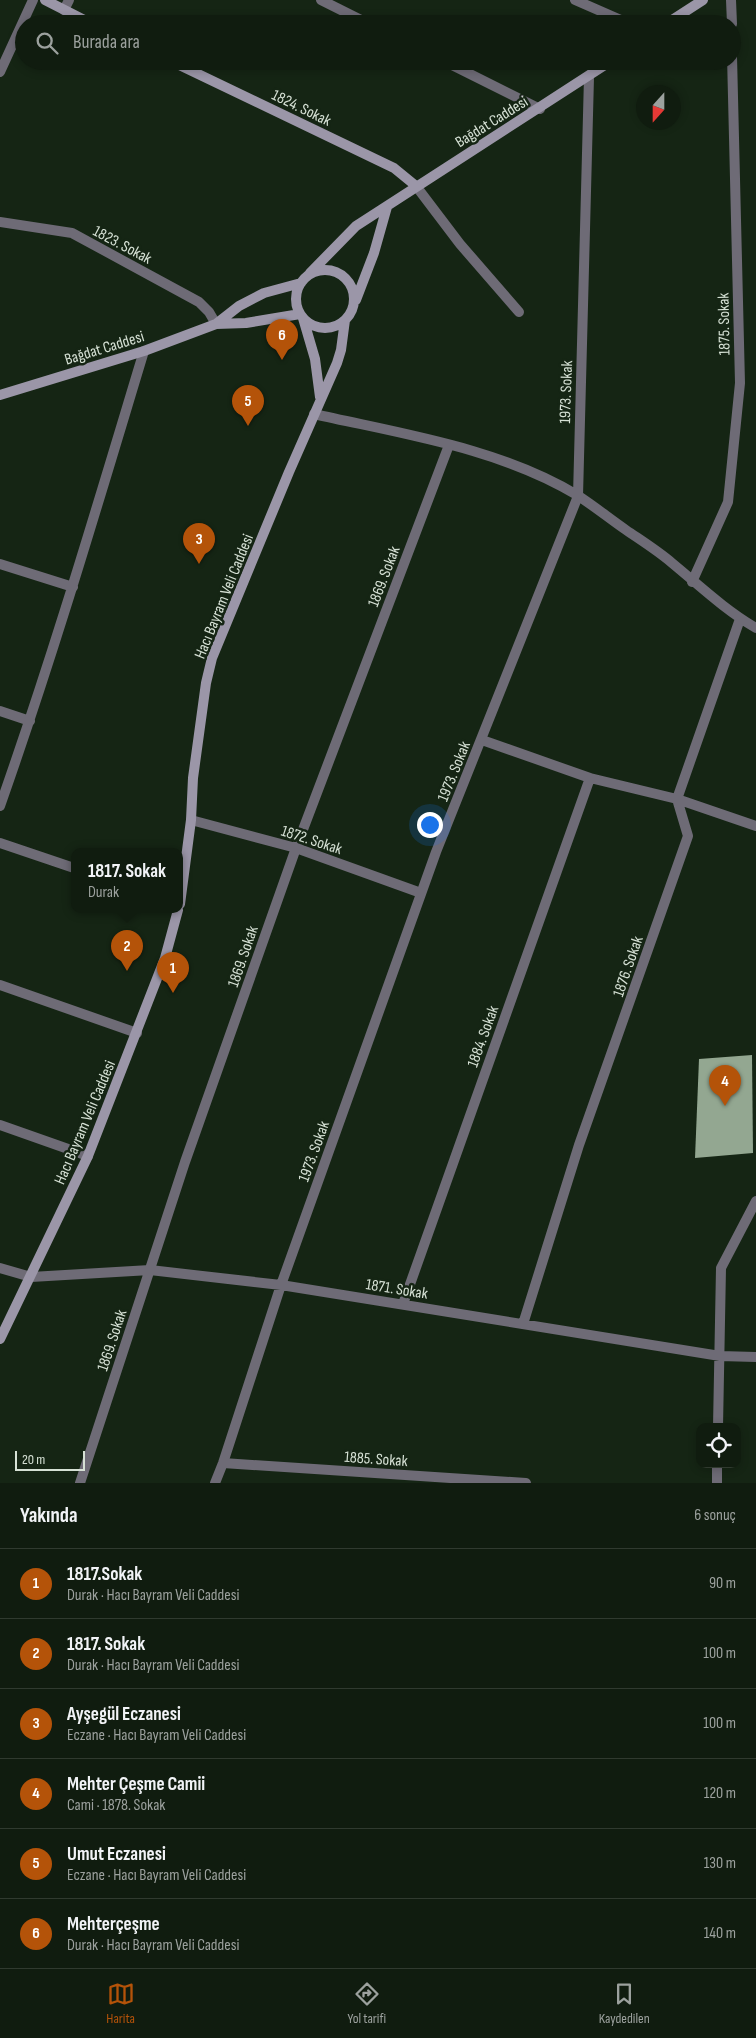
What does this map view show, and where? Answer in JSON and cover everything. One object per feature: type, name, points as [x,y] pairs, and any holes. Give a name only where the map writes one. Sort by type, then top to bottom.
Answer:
[{"type":"main road","points":[[45,0],[74,15]]},
{"type":"main road","points":[[680,15],[702,0]]},
{"type":"main road","name":"1824. Sokak","points":[[190,70],[394,168],[416,186]]},
{"type":"main road","name":"Bağdat Caddesi","points":[[310,273],[346,234],[416,186],[599,70]]},
{"type":"main road","points":[[354,304],[352,286],[338,272],[329,270],[319,270],[310,273],[301,282],[296,297],[301,316],[319,328],[338,326],[350,316],[374,253],[387,207]]},
{"type":"main road","name":"Bağdat Caddesi","points":[[0,395],[144,351],[216,324],[240,306],[264,293],[301,282]]},
{"type":"main road","name":"Bağdat Caddesi","points":[[216,324],[246,323],[301,316]]},
{"type":"main road","name":"Hacı Bayram Veli Caddesi","points":[[301,316],[315,359],[320,398]]},
{"type":"main road","name":"Hacı Bayram Veli Caddesi","points":[[183,880],[191,820],[193,778],[206,683],[212,658],[341,350],[345,320]]},
{"type":"main road","name":"Hacı Bayram Veli Caddesi","points":[[0,1339],[88,1156],[165,958],[177,913]]},
{"type":"street","points":[[26,15],[33,0]]},
{"type":"street","points":[[64,10],[69,0]]},
{"type":"street","points":[[322,0],[351,15]]},
{"type":"street","points":[[575,0],[609,15]]},
{"type":"street","points":[[731,0],[732,15]]},
{"type":"street","points":[[0,72],[15,39]]},
{"type":"street","points":[[462,70],[540,109]]},
{"type":"street","name":"1875. Sokak","points":[[692,582],[728,502],[740,383],[732,70]]},
{"type":"street","name":"1973. Sokak","points":[[215,1483],[281,1285],[422,893],[578,496],[589,77]]},
{"type":"street","points":[[416,186],[460,244],[520,312]]},
{"type":"street","name":"1823. Sokak","points":[[0,222],[72,233],[199,302],[209,312],[216,324]]},
{"type":"street","points":[[0,806],[73,587],[144,351]]},
{"type":"street","points":[[314,414],[449,445],[542,476],[578,496],[672,563],[692,582],[756,628]]},
{"type":"street","name":"1869. Sokak","points":[[80,1483],[185,1162],[296,848],[449,445]]},
{"type":"street","points":[[0,564],[73,587]]},
{"type":"street","points":[[677,799],[740,618]]},
{"type":"street","points":[[0,711],[30,720]]},
{"type":"street","points":[[482,740],[590,778],[677,799],[756,826]]},
{"type":"street","name":"1884. Sokak","points":[[403,1304],[590,778]]},
{"type":"street","name":"1876. Sokak","points":[[523,1324],[579,1145],[688,836],[677,799]]},
{"type":"street","name":"1872. Sokak","points":[[191,820],[296,848],[422,893]]},
{"type":"street","points":[[0,844],[71,867]]},
{"type":"street","points":[[0,985],[137,1033]]},
{"type":"street","points":[[0,1125],[88,1156]]},
{"type":"street","points":[[718,1423],[721,1268],[756,1200]]},
{"type":"street","name":"1871. Sokak","points":[[0,1268],[31,1277],[150,1270],[281,1285],[720,1356],[756,1357]]},
{"type":"street","name":"1885. Sokak","points":[[223,1463],[526,1483]]},
{"type":"street","points":[[717,1468],[717,1483]]},
{"type":"building","points":[[752,1055],[753,1153],[695,1158],[699,1059]]},
{"type":"place","name":"Mehterçeşme","points":[[282,360]]},
{"type":"place","name":"Umut Eczanesi","points":[[248,426]]},
{"type":"place","name":"Ayşegül Eczanesi","points":[[199,564]]},
{"type":"place","name":"1817. Sokak","points":[[127,971]]},
{"type":"place","name":"1817.Sokak","points":[[173,993]]},
{"type":"place","name":"Mehter Çeşme Camii","points":[[725,1106]]}]
